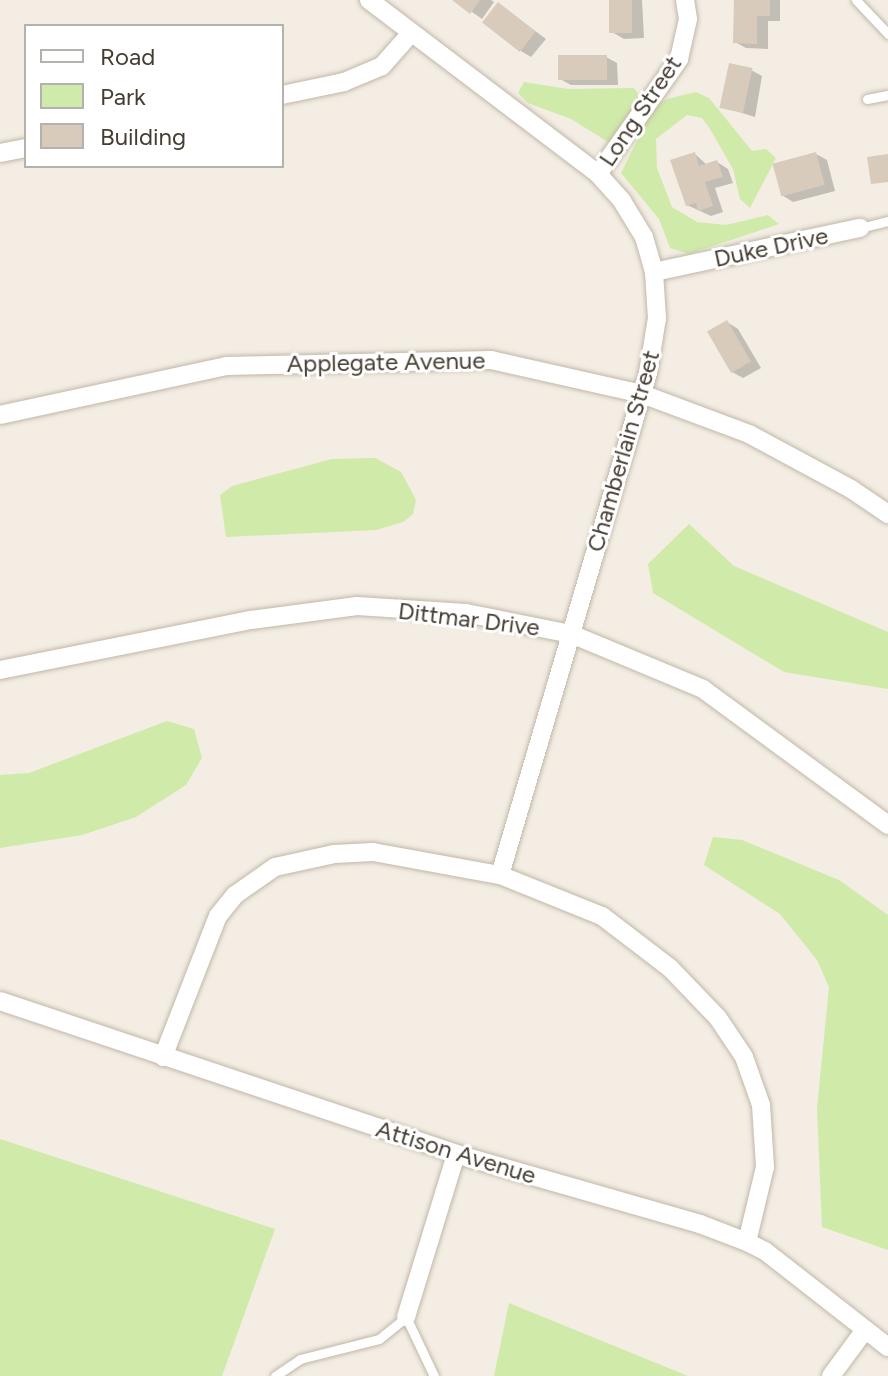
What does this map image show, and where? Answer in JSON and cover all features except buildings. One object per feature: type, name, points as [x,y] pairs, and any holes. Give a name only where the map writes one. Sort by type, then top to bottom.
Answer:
[{"type":"street","name":"Chamberlain Street","points":[[369,0],[598,174],[622,201],[644,237],[654,272],[657,318],[642,394],[500,875]]},
{"type":"street","name":"Long Street","points":[[598,174],[679,59],[688,19],[685,0]]},
{"type":"street","points":[[284,95],[344,82],[382,66],[411,33]]},
{"type":"street","points":[[0,153],[24,148]]},
{"type":"street","name":"Duke Drive","points":[[654,272],[860,228]]},
{"type":"street","name":"Applegate Avenue","points":[[0,415],[226,366],[335,361],[491,360],[642,394],[749,434],[851,489],[888,514]]},
{"type":"street","name":"Dittmar Drive","points":[[0,670],[251,620],[357,606],[466,613],[571,634],[703,689],[888,825]]},
{"type":"street","points":[[163,1057],[218,916],[235,895],[275,867],[334,854],[373,852],[500,875],[602,916],[670,968],[727,1031],[744,1057],[761,1105],[765,1167],[747,1242]]},
{"type":"street","name":"Attison Avenue","points":[[0,1001],[456,1154],[700,1224],[747,1242],[765,1251],[888,1347]]},
{"type":"street","points":[[406,1317],[456,1154]]},
{"type":"street","points":[[831,1376],[864,1331]]},
{"type":"lane","points":[[856,0],[888,34]]},
{"type":"lane","points":[[867,99],[888,95]]},
{"type":"lane","name":"Duke Drive","points":[[860,228],[888,221]]},
{"type":"lane","points":[[275,1376],[300,1359],[379,1339],[406,1317],[434,1376]]},
{"type":"green space","points":[[524,82],[568,89],[634,88],[642,100],[613,145],[571,119],[528,103],[518,93]]},
{"type":"green space","points":[[696,92],[709,98],[752,151],[766,149],[776,158],[750,208],[740,199],[733,169],[710,129],[702,118],[687,115],[656,139],[657,168],[672,207],[697,222],[726,225],[768,215],[779,224],[689,254],[670,248],[659,219],[621,173],[654,107],[667,99]]},
{"type":"green space","points":[[375,458],[401,472],[416,500],[413,514],[403,522],[376,530],[226,537],[220,495],[232,486],[332,459]]},
{"type":"green space","points":[[689,524],[734,566],[888,632],[888,689],[784,672],[653,593],[648,564]]},
{"type":"green space","points":[[167,721],[194,729],[202,758],[186,785],[136,817],[82,835],[0,848],[0,775],[29,773]]},
{"type":"green space","points":[[713,837],[742,840],[839,880],[888,915],[888,1250],[822,1227],[817,1109],[829,987],[817,960],[780,914],[704,865]]},
{"type":"green space","points":[[0,1139],[275,1229],[222,1376],[0,1376]]},
{"type":"green space","points":[[509,1303],[688,1376],[494,1376]]}]
